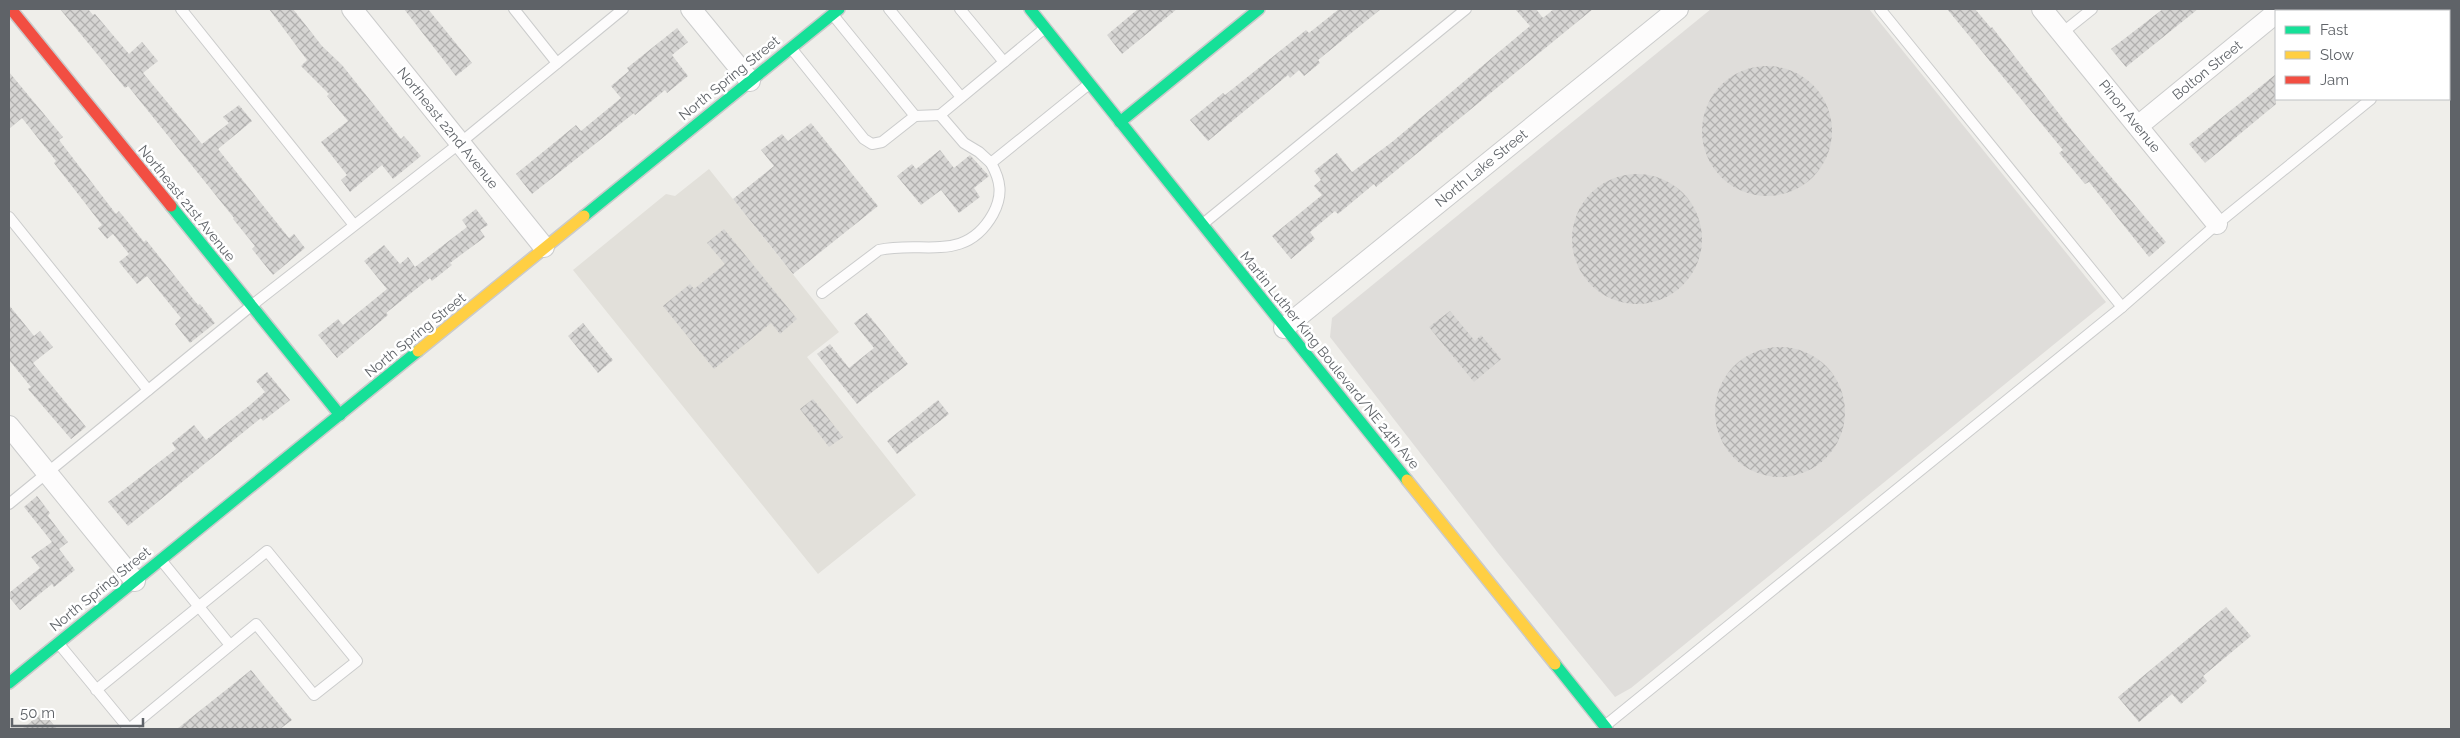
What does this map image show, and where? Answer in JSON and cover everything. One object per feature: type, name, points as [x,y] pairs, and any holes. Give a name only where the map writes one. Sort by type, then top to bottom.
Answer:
[{"type":"street","name":"Northeast 21st Avenue","points":[[11,9],[340,415]]},
{"type":"street","name":"Northeast 22nd Avenue","points":[[352,9],[544,247]]},
{"type":"street","points":[[691,9],[750,80]]},
{"type":"street","name":"Martin Luther King Boulevard/NE 24th Ave","points":[[1030,9],[1043,20],[1120,122],[1606,728]]},
{"type":"street","points":[[1120,122],[1259,9]]},
{"type":"street","name":"North Lake Street","points":[[1284,328],[1678,9]]},
{"type":"street","name":"Pinon Avenue","points":[[2042,9],[2217,224]]},
{"type":"street","name":"North Spring Street","points":[[9,683],[836,11]]},
{"type":"street","name":"Bolton Street","points":[[2138,126],[2275,14]]},
{"type":"street","points":[[9,426],[135,581]]},
{"type":"lane","points":[[181,9],[354,225]]},
{"type":"lane","points":[[514,9],[557,63]]},
{"type":"lane","points":[[9,504],[251,306],[460,143],[623,9]]},
{"type":"lane","points":[[889,9],[961,97]]},
{"type":"lane","points":[[960,9],[1004,62]]},
{"type":"lane","points":[[1202,224],[1466,9]]},
{"type":"lane","points":[[1880,9],[2122,307]]},
{"type":"lane","points":[[2062,33],[2092,9]]},
{"type":"lane","points":[[836,11],[915,116]]},
{"type":"lane","points":[[791,48],[864,139],[872,144],[882,142],[915,116],[940,115],[1004,62],[1043,20]]},
{"type":"lane","points":[[991,163],[1090,84]]},
{"type":"lane","points":[[1606,728],[2122,307],[2217,224],[2370,100]]},
{"type":"lane","points":[[822,293],[879,250],[888,247],[946,248],[957,246],[974,236],[988,223],[997,206],[1001,186],[998,176],[991,163],[979,152],[964,143],[940,115]]},
{"type":"lane","points":[[9,217],[148,390]]},
{"type":"lane","points":[[58,643],[96,690],[130,729],[256,624],[314,695],[357,661],[267,550],[96,690]]},
{"type":"lane","points":[[160,559],[230,646]]},
{"type":"shaded area","points":[[1711,9],[1869,9],[2106,302],[1631,688],[1615,697],[1498,553],[1330,337],[1332,318]]},
{"type":"shaded area","points":[[709,169],[839,332],[807,357],[916,495],[818,574],[573,270],[666,194],[675,196]]},
{"type":"building","points":[[60,9],[88,9],[93,15],[95,14],[129,54],[142,42],[158,61],[143,73],[202,144],[229,123],[223,117],[239,105],[252,121],[218,149],[289,238],[294,234],[305,248],[273,275],[252,249],[255,246],[234,218],[128,86],[125,88]]},
{"type":"building","points":[[269,9],[293,9],[322,46],[342,65],[401,139],[404,136],[421,156],[393,179],[382,165],[350,192],[341,180],[347,175],[321,142],[348,121],[327,96],[329,94],[301,66],[307,60]]},
{"type":"building","points":[[404,9],[428,9],[472,63],[456,76]]},
{"type":"building","points":[[1138,9],[1177,9],[1122,54],[1107,35]]},
{"type":"building","points":[[1339,9],[1381,9],[1318,60],[1320,63],[1304,76],[1299,70],[1290,78],[1288,75],[1208,141],[1190,120],[1223,93],[1225,95],[1306,30],[1309,33]]},
{"type":"building","points":[[1515,9],[1536,9],[1543,18],[1554,9],[1593,9],[1376,187],[1374,184],[1338,214],[1335,211],[1310,232],[1315,239],[1291,259],[1272,236],[1322,195],[1314,186],[1321,180],[1314,171],[1337,153],[1352,172],[1392,142],[1530,26]]},
{"type":"building","points":[[1947,9],[1975,9],[1992,27],[2074,133],[2166,242],[2149,257],[2089,182],[2085,184],[2059,153],[2063,150]]},
{"type":"building","points":[[2163,9],[2198,9],[2126,67],[2111,49]]},
{"type":"building","points":[[677,28],[688,42],[672,55],[688,76],[667,93],[665,90],[635,115],[634,113],[532,194],[516,174],[576,125],[581,131],[621,98],[611,86],[629,71],[627,68]]},
{"type":"building","points":[[1767,66],[1780,67],[1792,71],[1813,85],[1827,106],[1831,118],[1831,144],[1827,156],[1813,177],[1792,191],[1780,195],[1767,196],[1754,195],[1742,191],[1721,177],[1707,156],[1703,144],[1702,131],[1703,118],[1707,106],[1721,85],[1742,71],[1754,67]]},
{"type":"building","points":[[9,72],[63,137],[59,140],[116,214],[119,211],[144,242],[146,240],[198,305],[200,304],[215,323],[190,343],[175,324],[181,318],[147,276],[137,284],[119,262],[129,254],[113,234],[107,239],[98,228],[102,225],[22,118],[9,129]]},
{"type":"building","points":[[2275,75],[2276,104],[2205,163],[2189,144]]},
{"type":"building","points":[[811,123],[878,206],[793,274],[733,199],[774,166],[761,150],[782,134],[788,141]]},
{"type":"building","points":[[940,150],[954,168],[970,155],[989,176],[974,188],[980,197],[959,213],[941,190],[921,205],[897,176],[912,164],[916,169]]},
{"type":"building","points":[[1637,174],[1650,175],[1662,179],[1683,193],[1697,214],[1701,226],[1701,252],[1697,264],[1683,285],[1662,299],[1650,303],[1637,304],[1624,303],[1612,299],[1591,285],[1577,264],[1573,252],[1572,239],[1573,226],[1577,214],[1591,193],[1612,179],[1624,175]]},
{"type":"building","points":[[476,209],[488,225],[480,230],[485,237],[450,263],[452,265],[432,281],[430,278],[386,313],[388,315],[337,358],[318,335],[338,319],[343,325],[387,289],[364,261],[384,245],[400,264],[408,257],[415,267],[467,227],[462,220]]},
{"type":"building","points":[[724,229],[797,319],[780,334],[771,323],[714,369],[663,306],[690,284],[694,289],[725,264],[707,243]]},
{"type":"building","points":[[9,305],[34,336],[40,331],[53,347],[33,363],[86,427],[71,439],[28,389],[31,387],[9,360]]},
{"type":"building","points":[[1450,311],[1475,341],[1481,335],[1501,359],[1474,382],[1429,327]]},
{"type":"building","points":[[867,313],[908,364],[857,404],[817,354],[830,344],[849,368],[874,348],[854,323]]},
{"type":"building","points":[[583,323],[613,360],[598,373],[568,336]]},
{"type":"building","points":[[1780,347],[1793,348],[1805,352],[1826,366],[1840,387],[1844,399],[1844,425],[1840,437],[1826,458],[1805,472],[1793,476],[1780,477],[1767,476],[1755,472],[1734,458],[1720,437],[1716,425],[1715,412],[1716,399],[1720,387],[1734,366],[1755,352],[1767,348]]},
{"type":"building","points":[[267,372],[290,400],[263,421],[261,418],[128,526],[108,502],[176,449],[172,443],[194,425],[206,440],[250,405],[265,392],[256,381]]},
{"type":"building","points":[[813,399],[843,437],[829,447],[800,409]]},
{"type":"building","points":[[938,400],[949,414],[897,454],[887,441]]},
{"type":"building","points":[[37,496],[50,513],[48,516],[68,542],[59,549],[75,570],[54,587],[52,584],[20,610],[9,597],[9,593],[40,568],[31,557],[52,542],[24,507]]},
{"type":"building","points":[[2226,607],[2251,636],[2203,676],[2207,681],[2181,704],[2172,694],[2139,722],[2118,697]]},
{"type":"building","points":[[251,670],[292,720],[280,729],[177,729]]},
{"type":"building","points":[[43,712],[57,729],[22,729]]},
{"type":"traffic: fast","points":[[584,216],[839,9]]},
{"type":"traffic: fast","points":[[1030,9],[1407,480]]},
{"type":"traffic: fast","points":[[1120,122],[1259,9]]},
{"type":"traffic: fast","points":[[171,206],[340,415]]},
{"type":"traffic: fast","points":[[9,683],[418,351]]},
{"type":"traffic: fast","points":[[1555,664],[1607,729]]},
{"type":"traffic: slow","points":[[418,351],[584,216]]},
{"type":"traffic: slow","points":[[1407,480],[1555,664]]},
{"type":"traffic: jam","points":[[11,9],[171,206]]}]
